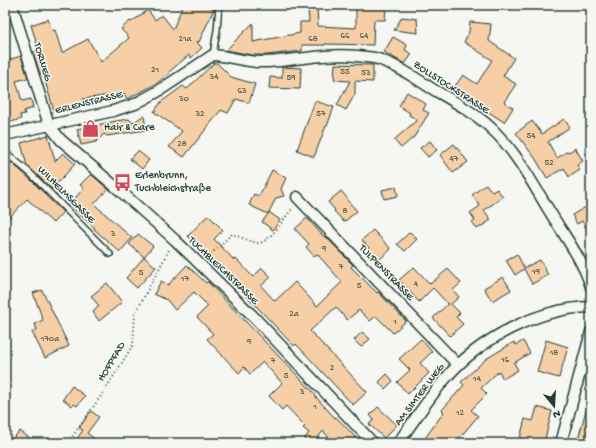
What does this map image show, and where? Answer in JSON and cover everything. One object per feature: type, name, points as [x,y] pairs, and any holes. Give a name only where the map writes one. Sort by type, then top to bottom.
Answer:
[{"type":"street","name":"TORWEG","points":[[12,5],[49,125]]},
{"type":"street","name":"ERLENSTRASSE","points":[[5,135],[113,111],[135,104],[157,92],[213,54]]},
{"type":"street","name":"ZOLLSTOCKSTRASSE","points":[[213,54],[252,62],[350,56],[378,59],[411,75],[464,108],[496,132],[510,149],[572,248],[582,265],[591,287]]},
{"type":"street","name":"TUCHBLEICHSTRASSE","points":[[49,125],[62,140],[175,240],[251,314],[372,443]]},
{"type":"street","name":"TULPENSTRASSE","points":[[299,199],[458,365]]},
{"type":"street","name":"AM SIMTER WEG","points":[[398,443],[445,379],[458,365],[475,351],[504,331],[540,317],[577,307],[591,307]]},
{"type":"street","points":[[561,443],[591,332]]},
{"type":"lane","points":[[213,54],[219,5]]},
{"type":"lane","name":"WILHELMSGASSE","points":[[5,152],[30,173],[110,254]]},
{"type":"path","points":[[200,264],[232,234],[256,242],[262,242],[269,238],[299,199]]},
{"type":"path","name":"HOFPFAD","points":[[68,443],[103,393],[133,345],[135,314],[175,240]]},
{"type":"building","points":[[183,5],[205,5],[214,9],[199,42],[196,41],[202,48],[191,58],[189,55],[156,84],[127,99],[124,93],[83,99],[84,102],[54,111],[43,74],[40,74],[33,52],[39,51],[31,25],[48,19],[52,31],[55,30],[62,53],[88,39],[101,62],[129,38],[121,29],[130,21],[131,22],[148,10],[155,20],[162,15],[173,29]]},
{"type":"building","points":[[356,5],[386,5],[385,20],[374,20],[373,45],[302,45],[302,51],[267,55],[252,55],[226,50],[253,23],[253,42],[300,33],[300,22],[309,22],[308,9],[317,8],[318,26],[356,28]]},
{"type":"building","points":[[402,17],[417,19],[418,33],[394,30]]},
{"type":"building","points":[[470,22],[491,24],[489,41],[514,58],[503,76],[516,84],[504,102],[513,108],[504,122],[453,89],[463,75],[477,84],[492,60],[464,42],[469,32]]},
{"type":"building","points":[[393,37],[407,45],[405,50],[412,54],[405,64],[384,52]]},
{"type":"building","points":[[21,56],[28,78],[16,81],[22,101],[31,99],[33,108],[24,111],[25,114],[20,115],[21,119],[11,122],[10,118],[5,119],[5,61]]},
{"type":"building","points":[[214,63],[217,63],[231,77],[255,84],[249,103],[236,99],[228,113],[221,110],[184,157],[169,147],[182,131],[154,112],[161,102],[183,86],[187,89]]},
{"type":"building","points":[[335,64],[373,65],[373,82],[355,81],[355,94],[346,110],[337,105],[350,81],[334,80]]},
{"type":"building","points":[[282,67],[301,68],[300,89],[269,88],[270,77],[282,78]]},
{"type":"building","points":[[407,92],[426,104],[423,110],[429,113],[414,137],[401,148],[394,140],[417,120],[409,115],[410,113],[399,106]]},
{"type":"building","points":[[315,101],[334,107],[314,157],[297,150]]},
{"type":"building","points":[[144,115],[146,130],[107,136],[104,134],[96,142],[81,145],[77,129],[129,119],[133,123]]},
{"type":"building","points":[[564,119],[570,127],[548,142],[557,158],[575,148],[583,161],[577,165],[580,170],[569,177],[564,168],[547,178],[535,158],[516,133],[532,121],[542,134]]},
{"type":"building","points":[[48,135],[55,161],[63,153],[75,164],[52,189],[27,166],[21,143]]},
{"type":"building","points":[[430,141],[437,150],[428,157],[420,148]]},
{"type":"building","points":[[454,144],[468,162],[453,173],[440,155]]},
{"type":"building","points":[[138,151],[149,160],[142,169],[130,159]]},
{"type":"building","points":[[5,157],[31,180],[63,212],[53,223],[27,199],[5,222]]},
{"type":"building","points":[[272,170],[286,178],[281,189],[284,196],[276,198],[269,212],[280,220],[273,230],[262,222],[268,214],[249,205],[254,194],[259,196]]},
{"type":"building","points":[[91,174],[108,189],[94,204],[132,238],[120,252],[69,205],[84,188],[80,185]]},
{"type":"building","points":[[486,184],[492,192],[497,189],[503,197],[484,210],[491,220],[477,229],[472,222],[475,220],[470,213],[480,206],[472,195]]},
{"type":"building","points":[[396,187],[398,196],[384,199],[382,190]]},
{"type":"building","points":[[341,191],[357,211],[344,222],[328,202]]},
{"type":"building","points":[[591,204],[591,237],[582,221],[577,224],[572,215]]},
{"type":"building","points":[[208,215],[223,230],[214,239],[234,260],[236,259],[253,277],[262,268],[271,277],[261,286],[275,301],[295,282],[317,306],[342,282],[317,254],[314,256],[306,247],[309,244],[295,229],[307,218],[353,265],[351,267],[406,321],[393,333],[376,316],[370,321],[359,310],[347,320],[336,307],[310,331],[367,392],[353,405],[296,344],[294,346],[210,259],[211,258],[188,236]]},
{"type":"building","points":[[373,230],[391,249],[379,260],[362,240]]},
{"type":"building","points":[[410,232],[417,239],[405,251],[397,244]]},
{"type":"building","points":[[138,234],[153,246],[144,257],[129,244]]},
{"type":"building","points":[[517,254],[524,268],[540,260],[548,275],[532,284],[524,269],[515,275],[506,260]]},
{"type":"building","points":[[144,257],[156,267],[137,288],[126,278]]},
{"type":"building","points":[[187,265],[206,283],[208,282],[316,395],[315,396],[335,418],[336,417],[361,443],[334,443],[323,431],[314,443],[309,443],[304,439],[309,433],[303,428],[305,426],[286,406],[282,410],[269,396],[282,383],[263,362],[250,374],[244,367],[239,373],[207,339],[213,334],[197,317],[208,306],[194,292],[175,310],[167,300],[154,294],[161,281],[168,285]]},
{"type":"building","points":[[414,267],[430,284],[448,269],[461,283],[453,290],[459,297],[451,304],[460,313],[456,317],[463,324],[450,336],[433,318],[448,304],[433,288],[419,302],[399,280]]},
{"type":"building","points":[[503,277],[511,290],[492,301],[484,288]]},
{"type":"building","points":[[107,283],[122,302],[99,321],[93,312],[99,306],[91,296]]},
{"type":"building","points":[[42,290],[69,346],[45,358],[32,332],[37,330],[35,324],[43,320],[33,293]]},
{"type":"building","points":[[362,332],[370,339],[361,347],[354,340]]},
{"type":"building","points":[[421,339],[432,352],[420,363],[429,373],[408,394],[397,382],[410,370],[399,359]]},
{"type":"building","points":[[546,340],[568,347],[559,378],[537,372]]},
{"type":"building","points":[[523,341],[530,353],[514,363],[518,370],[503,379],[499,371],[481,388],[487,394],[471,410],[478,416],[455,443],[432,443],[425,438],[444,412],[442,410],[464,385],[461,382],[486,359],[514,342],[516,345]]},
{"type":"building","points":[[387,374],[393,381],[385,389],[379,382]]},
{"type":"building","points":[[72,386],[85,396],[77,406],[74,404],[72,406],[63,399]]},
{"type":"building","points":[[588,403],[591,404],[591,443],[577,443]]},
{"type":"building","points":[[378,407],[397,425],[384,438],[369,424],[374,420],[370,415]]},
{"type":"building","points":[[537,407],[552,411],[544,443],[538,443],[520,438],[525,419],[533,421]]},
{"type":"building","points":[[91,411],[99,417],[87,433],[100,443],[74,443],[83,430],[79,428]]},
{"type":"building","points":[[20,431],[36,443],[17,443],[12,439]]},
{"type":"place","name":"Hair & Care","points":[[91,128]]},
{"type":"place","name":"Erlenbrunn, Tuchbleichstraße","points":[[122,182]]}]
